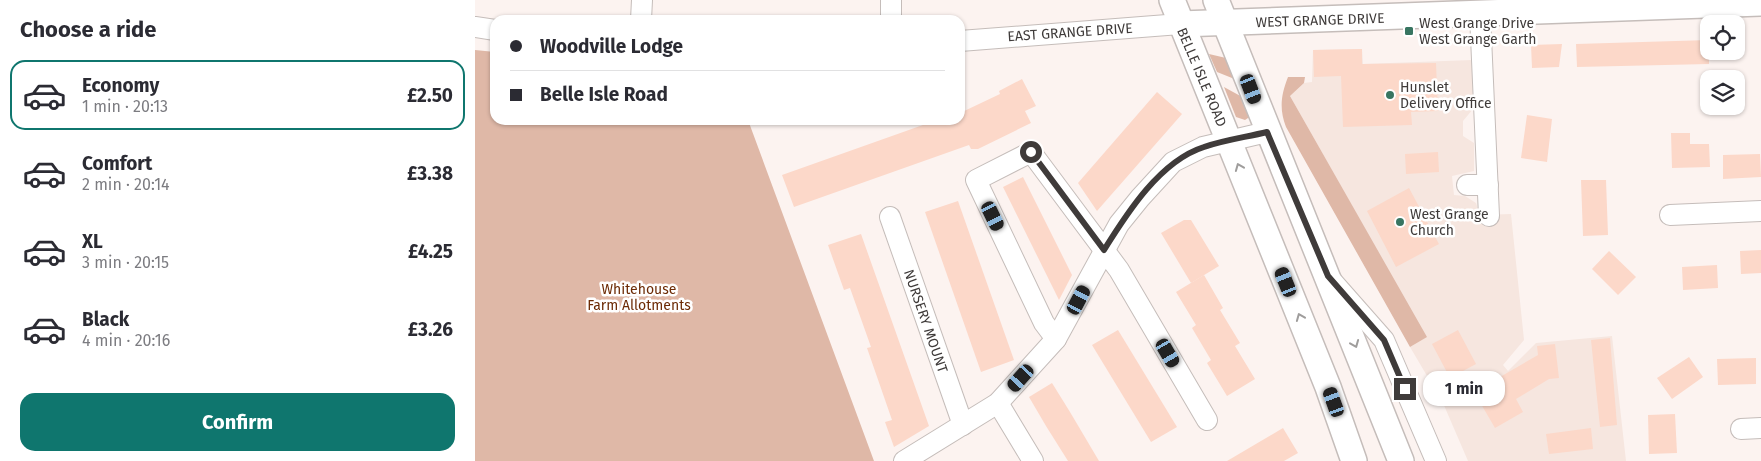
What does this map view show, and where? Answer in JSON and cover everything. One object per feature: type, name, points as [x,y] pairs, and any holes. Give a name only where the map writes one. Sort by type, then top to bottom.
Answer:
[{"type":"street","points":[[641,15],[642,0]]},
{"type":"street","points":[[891,0],[891,15]]},
{"type":"street","name":"BELLE ISLE ROAD","points":[[1172,0],[1180,24],[1329,387],[1354,461]]},
{"type":"street","points":[[1216,0],[1267,132],[1328,276],[1401,461]]},
{"type":"street","name":"WEST GRANGE DRIVE","points":[[1180,24],[1480,15],[1761,3]]},
{"type":"street","points":[[1480,15],[1489,216]]},
{"type":"street","name":"EAST GRANGE DRIVE","points":[[965,42],[1180,24]]},
{"type":"street","points":[[475,27],[490,29]]},
{"type":"street","points":[[905,461],[998,403],[1055,339],[1104,250],[1135,204],[1173,162],[1203,147],[1267,132]]},
{"type":"street","points":[[1055,339],[1044,323],[976,180],[1031,152],[1119,270],[1207,420]]},
{"type":"street","points":[[1467,185],[1488,185]]},
{"type":"street","points":[[1670,215],[1761,211]]},
{"type":"street","name":"NURSERY MOUNT","points":[[890,217],[963,425]]},
{"type":"street","points":[[1328,276],[1384,340],[1436,461]]},
{"type":"street","points":[[998,403],[1033,461]]},
{"type":"shaded area","points":[[1362,49],[1363,64],[1472,60],[1473,109],[1463,121],[1463,136],[1474,143],[1474,171],[1452,176],[1454,195],[1465,196],[1476,203],[1480,215],[1511,214],[1524,340],[1503,365],[1508,371],[1536,343],[1612,336],[1626,461],[1468,461],[1443,403],[1410,347],[1426,337],[1290,96],[1304,83],[1312,82],[1313,50]]},
{"type":"green space","name":"Whitehouse Farm Allotments","points":[[475,50],[490,52],[490,125],[750,125],[874,461],[475,461]]},
{"type":"green space","points":[[1209,54],[1226,58],[1242,82],[1217,72]]},
{"type":"green space","points":[[1288,77],[1305,77],[1304,83],[1290,96],[1427,337],[1410,347],[1286,127],[1282,114],[1282,102]]},
{"type":"green space","points":[[1224,87],[1244,98],[1251,116],[1245,120],[1236,117]]},
{"type":"building","points":[[1700,40],[1700,60],[1709,60],[1709,64],[1577,67],[1576,44]]},
{"type":"building","points":[[1562,44],[1559,67],[1532,68],[1531,45]]},
{"type":"building","name":"Hunslet Delivery Office","points":[[1362,49],[1362,64],[1436,63],[1438,111],[1411,112],[1412,125],[1343,127],[1341,76],[1314,77],[1313,50]]},
{"type":"building","points":[[1022,79],[1036,106],[1025,111],[1031,123],[978,149],[971,149],[969,145],[794,207],[782,175],[923,125],[965,125],[965,111],[1000,94],[999,91]]},
{"type":"building","points":[[1157,92],[1182,114],[1097,211],[1078,183]]},
{"type":"building","points":[[1527,115],[1552,119],[1547,162],[1521,158]]},
{"type":"building","points":[[1671,133],[1690,133],[1690,144],[1709,144],[1710,167],[1672,168]]},
{"type":"building","points":[[1438,152],[1439,172],[1406,174],[1405,154]]},
{"type":"building","points":[[1760,154],[1761,177],[1723,179],[1723,155]]},
{"type":"building","points":[[1023,177],[1072,275],[1059,300],[1003,187]]},
{"type":"building","points":[[1581,180],[1606,180],[1608,235],[1583,236]]},
{"type":"building","name":"West Grange Church","points":[[1409,188],[1439,244],[1396,267],[1367,211]]},
{"type":"building","points":[[958,201],[1014,360],[981,372],[925,212]]},
{"type":"building","points":[[1184,220],[1191,220],[1219,266],[1191,283],[1161,233]]},
{"type":"building","points":[[861,234],[929,426],[894,447],[885,422],[892,420],[867,348],[871,347],[850,288],[844,290],[828,245]]},
{"type":"building","points":[[1761,250],[1761,273],[1741,274],[1740,251]]},
{"type":"building","points":[[1609,251],[1636,277],[1618,295],[1592,269]]},
{"type":"building","points":[[1717,265],[1718,288],[1683,290],[1682,267]]},
{"type":"building","points":[[1204,275],[1223,308],[1220,310],[1240,343],[1235,346],[1255,379],[1227,396],[1207,363],[1211,360],[1192,328],[1196,325],[1176,292]]},
{"type":"building","points":[[1118,330],[1177,427],[1151,442],[1092,345]]},
{"type":"building","points":[[1458,330],[1476,364],[1450,378],[1432,344]]},
{"type":"building","points":[[1610,338],[1617,425],[1600,427],[1591,340]]},
{"type":"building","points":[[1555,344],[1559,378],[1549,379],[1516,399],[1523,412],[1495,428],[1474,392],[1538,355],[1537,346]]},
{"type":"building","points":[[1689,357],[1703,377],[1672,399],[1657,378]]},
{"type":"building","points":[[1756,358],[1756,384],[1718,385],[1717,359]]},
{"type":"building","points":[[1052,383],[1099,461],[1068,461],[1046,426],[1029,397]]},
{"type":"building","points":[[1675,414],[1677,453],[1649,454],[1648,415]]},
{"type":"building","points":[[1283,428],[1298,453],[1284,461],[1227,461]]},
{"type":"building","points":[[1591,428],[1593,449],[1549,454],[1546,434]]},
{"type":"place","name":"West Grange Drive West Grange Garth","points":[[1409,31]]},
{"type":"place","name":"Hunslet Delivery Office","points":[[1390,95]]},
{"type":"place","name":"West Grange Church","points":[[1400,222]]},
{"type":"route","points":[[1031,152],[1104,250],[1119,224],[1173,162],[1203,147],[1267,132],[1328,276],[1384,340],[1405,389]]}]
